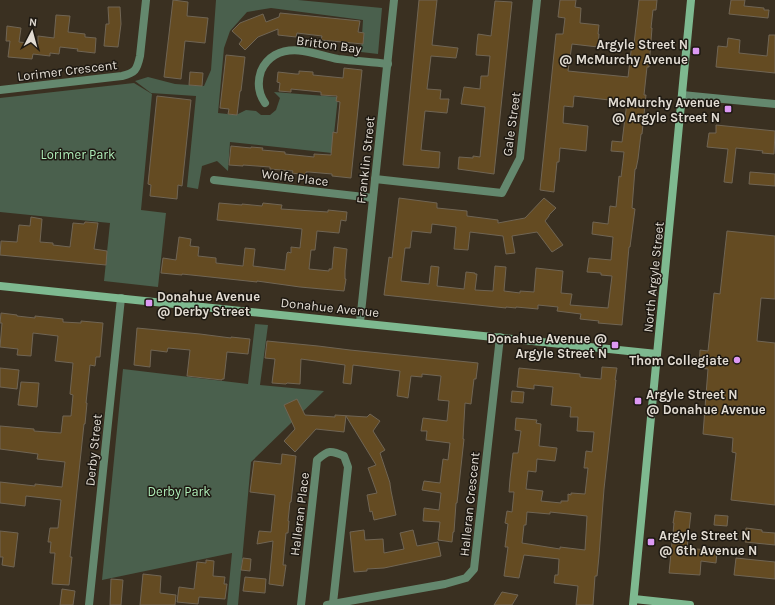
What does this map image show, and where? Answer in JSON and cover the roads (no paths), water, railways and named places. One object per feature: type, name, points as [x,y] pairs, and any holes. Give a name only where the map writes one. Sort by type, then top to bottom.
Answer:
[{"type":"street","name":"Lorimer Crescent","points":[[0,90],[122,76],[136,70],[140,56],[146,0]]},
{"type":"street","name":"Franklin Street","points":[[360,322],[394,0]]},
{"type":"street","name":"Gale Street","points":[[375,179],[502,193],[520,158],[537,0]]},
{"type":"street","name":"North Argyle Street","points":[[633,602],[691,0]]},
{"type":"street","name":"Britton Bay","points":[[265,103],[259,90],[258,82],[260,74],[266,62],[271,57],[279,53],[304,51],[340,59],[388,64]]},
{"type":"street","points":[[682,94],[775,104]]},
{"type":"street","name":"Wolfe Place","points":[[214,180],[373,198]]},
{"type":"street","name":"Donahue Avenue","points":[[0,286],[658,354]]},
{"type":"street","name":"Derby Street","points":[[89,605],[121,298]]},
{"type":"street","name":"Halleran Crescent","points":[[330,604],[445,584],[466,578],[474,569],[500,337]]},
{"type":"street","name":"Halleran Place","points":[[301,605],[317,460],[324,454],[334,452],[344,456],[348,467],[330,604]]},
{"type":"street","points":[[633,602],[690,605]]},
{"type":"place","name":"Argyle Street N @ McMurchy Avenue","points":[[696,51]]},
{"type":"place","name":"McMurchy Avenue @ Argyle Street N","points":[[728,109]]},
{"type":"place","name":"Donahue Avenue @ Derby Street","points":[[149,303]]},
{"type":"place","name":"Donahue Avenue @ Argyle Street N","points":[[615,345]]},
{"type":"place","name":"Thom Collegiate","points":[[737,360]]},
{"type":"place","name":"Argyle Street N @ Donahue Avenue","points":[[638,401]]},
{"type":"place","name":"Argyle Street N @ 6th Avenue N","points":[[651,542]]},
{"type":"park label","name":"Lorimer Park","points":[[78,154]]},
{"type":"park label","name":"Derby Park","points":[[179,491]]}]
